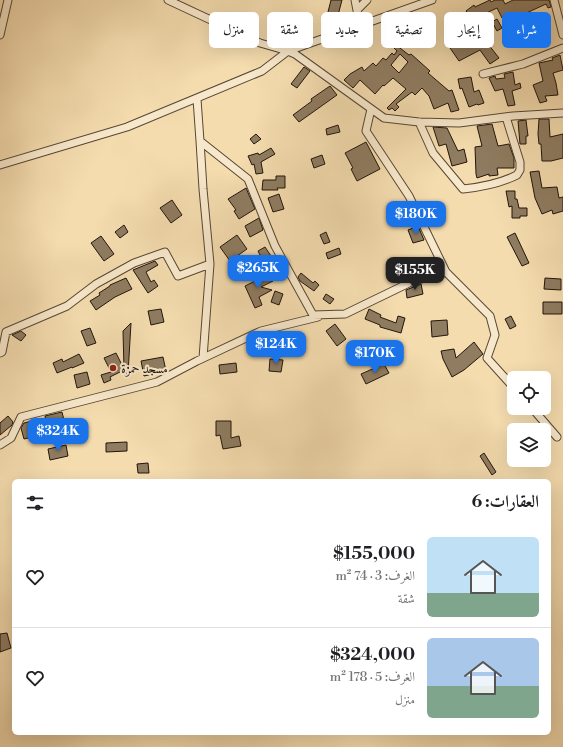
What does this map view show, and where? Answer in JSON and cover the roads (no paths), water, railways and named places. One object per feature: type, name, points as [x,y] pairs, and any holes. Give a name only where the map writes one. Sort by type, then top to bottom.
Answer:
[{"type":"street","points":[[0,35],[8,0]]},
{"type":"street","points":[[168,0],[260,43],[295,54],[384,118],[419,122],[459,123],[563,112]]},
{"type":"street","points":[[355,0],[357,10]]},
{"type":"street","points":[[357,10],[367,0]]},
{"type":"street","points":[[373,21],[432,0]]},
{"type":"street","points":[[554,0],[563,35]]},
{"type":"street","points":[[0,165],[128,127],[262,72],[288,51],[321,40]]},
{"type":"street","points":[[483,74],[523,64],[563,48]]},
{"type":"street","points":[[197,99],[210,264],[203,358]]},
{"type":"street","points":[[371,108],[366,130],[409,196],[446,272],[490,316],[495,335],[487,358],[507,380]]},
{"type":"street","points":[[419,122],[433,153],[463,189],[478,188],[510,179],[517,175],[520,170],[520,162],[506,117]]},
{"type":"street","points":[[200,141],[248,179],[275,246],[313,315],[345,314],[411,282],[446,272]]},
{"type":"street","points":[[0,353],[2,352],[6,332],[67,306],[96,284],[134,263],[165,252],[178,276],[210,264]]},
{"type":"street","points":[[0,445],[11,438],[21,417],[157,382],[262,330],[330,314]]},
{"type":"street","points":[[538,415],[557,437]]},
{"type":"place","name":"مسجد حمزة","points":[[113,368]]}]
